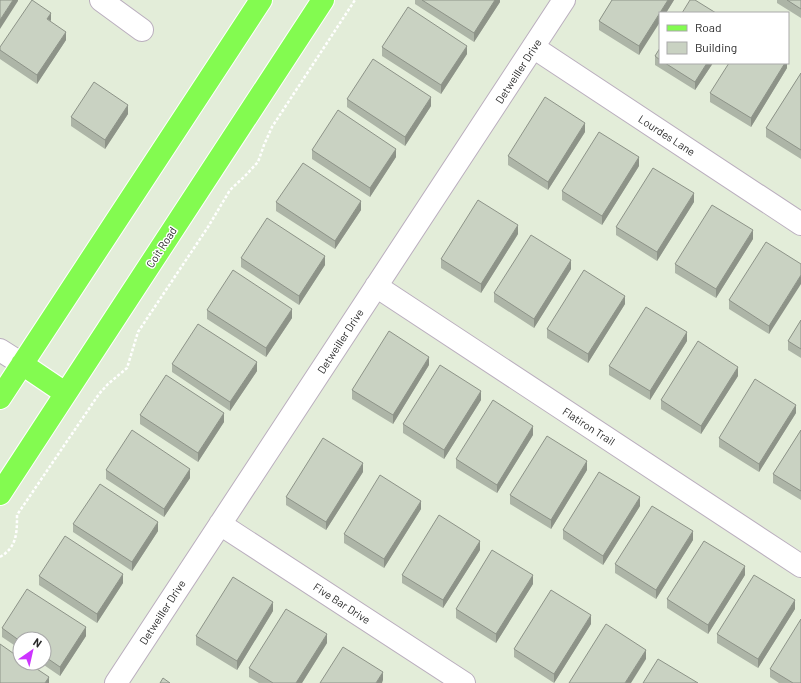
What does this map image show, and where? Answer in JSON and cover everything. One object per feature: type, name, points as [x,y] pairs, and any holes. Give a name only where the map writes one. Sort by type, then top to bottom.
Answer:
[{"type":"main road","points":[[0,398],[261,0]]},
{"type":"main road","name":"Coit Road","points":[[0,494],[323,0]]},
{"type":"main road","points":[[22,364],[65,393]]},
{"type":"street","points":[[101,0],[142,30]]},
{"type":"street","name":"Detweiller Drive","points":[[116,683],[564,0]]},
{"type":"street","name":"Lourdes Lane","points":[[533,47],[801,224]]},
{"type":"street","name":"Flatiron Trail","points":[[376,286],[801,566]]},
{"type":"street","points":[[0,350],[22,364]]},
{"type":"street","name":"Five Bar Drive","points":[[220,524],[464,683]]},
{"type":"path","points":[[0,557],[6,554],[14,543],[17,532],[17,515],[98,394],[127,368],[138,332],[230,190],[258,162],[272,127],[355,0]]},
{"type":"building","points":[[0,0],[13,0],[0,20]]},
{"type":"building","points":[[32,0],[51,13],[47,19],[66,32],[37,75],[0,50],[0,47]]},
{"type":"building","points":[[422,0],[495,0],[474,33]]},
{"type":"building","points":[[612,0],[668,0],[659,12],[639,46],[599,21]]},
{"type":"building","points":[[690,0],[695,0],[714,12],[683,12]]},
{"type":"building","points":[[787,0],[801,0],[801,9]]},
{"type":"building","points":[[408,7],[467,46],[441,85],[382,47]]},
{"type":"building","points":[[659,50],[659,59],[655,56]]},
{"type":"building","points":[[373,59],[431,97],[405,137],[347,99]]},
{"type":"building","points":[[667,64],[706,64],[695,82]]},
{"type":"building","points":[[728,64],[784,64],[751,118],[710,93]]},
{"type":"building","points":[[801,73],[801,150],[766,128]]},
{"type":"building","points":[[94,82],[128,105],[105,140],[71,117]]},
{"type":"building","points":[[545,97],[585,123],[548,182],[508,156]]},
{"type":"building","points":[[338,110],[396,149],[370,188],[312,150]]},
{"type":"building","points":[[599,132],[639,157],[602,216],[562,191]]},
{"type":"building","points":[[303,163],[361,201],[335,241],[276,202]]},
{"type":"building","points":[[653,168],[694,193],[657,252],[616,227]]},
{"type":"building","points":[[478,200],[518,225],[481,284],[441,259]]},
{"type":"building","points":[[712,205],[753,230],[716,289],[675,264]]},
{"type":"building","points":[[267,218],[325,256],[299,296],[241,258]]},
{"type":"building","points":[[531,235],[571,260],[534,319],[494,293]]},
{"type":"building","points":[[766,242],[801,264],[801,275],[769,326],[729,300]]},
{"type":"building","points":[[233,270],[292,309],[266,348],[207,310]]},
{"type":"building","points":[[584,270],[625,296],[588,354],[547,329]]},
{"type":"building","points":[[646,307],[687,332],[650,391],[609,366]]},
{"type":"building","points":[[801,320],[801,349],[788,341]]},
{"type":"building","points":[[198,324],[257,362],[230,402],[172,364]]},
{"type":"building","points":[[389,331],[429,357],[393,415],[352,390]]},
{"type":"building","points":[[698,341],[738,367],[701,426],[661,400]]},
{"type":"building","points":[[440,365],[481,391],[444,450],[403,424]]},
{"type":"building","points":[[166,375],[224,413],[198,453],[140,415]]},
{"type":"building","points":[[755,379],[796,405],[759,464],[719,438]]},
{"type":"building","points":[[493,400],[533,426],[497,485],[456,459]]},
{"type":"building","points":[[132,430],[190,469],[164,509],[106,470]]},
{"type":"building","points":[[801,430],[801,491],[773,474]]},
{"type":"building","points":[[547,436],[587,461],[551,520],[510,495]]},
{"type":"building","points":[[323,438],[363,463],[326,522],[286,497]]},
{"type":"building","points":[[599,472],[640,497],[603,556],[563,530]]},
{"type":"building","points":[[380,475],[421,501],[384,559],[344,534]]},
{"type":"building","points":[[100,484],[158,522],[132,562],[73,524]]},
{"type":"building","points":[[652,506],[693,531],[656,590],[615,564]]},
{"type":"building","points":[[439,515],[480,541],[443,600],[402,575]]},
{"type":"building","points":[[65,536],[123,574],[97,614],[39,576]]},
{"type":"building","points":[[704,541],[745,566],[708,625],[667,599]]},
{"type":"building","points":[[492,550],[533,575],[496,634],[456,609]]},
{"type":"building","points":[[754,575],[795,600],[758,659],[717,634]]},
{"type":"building","points":[[233,577],[273,602],[237,661],[196,636]]},
{"type":"building","points":[[27,589],[86,627],[60,667],[52,662],[52,631],[12,631],[12,635],[2,628]]},
{"type":"building","points":[[551,590],[591,615],[554,674],[514,649]]},
{"type":"building","points":[[286,609],[327,634],[296,683],[273,683],[249,668]]},
{"type":"building","points":[[801,619],[801,683],[793,683],[770,669]]},
{"type":"building","points":[[606,624],[646,650],[625,683],[569,683]]},
{"type":"building","points":[[0,644],[12,652],[12,671],[40,671],[49,677],[45,683],[0,683]]},
{"type":"building","points":[[343,647],[383,672],[376,683],[320,683]]},
{"type":"building","points":[[658,659],[698,683],[643,683]]},
{"type":"building","points":[[163,678],[170,683],[160,683]]}]
